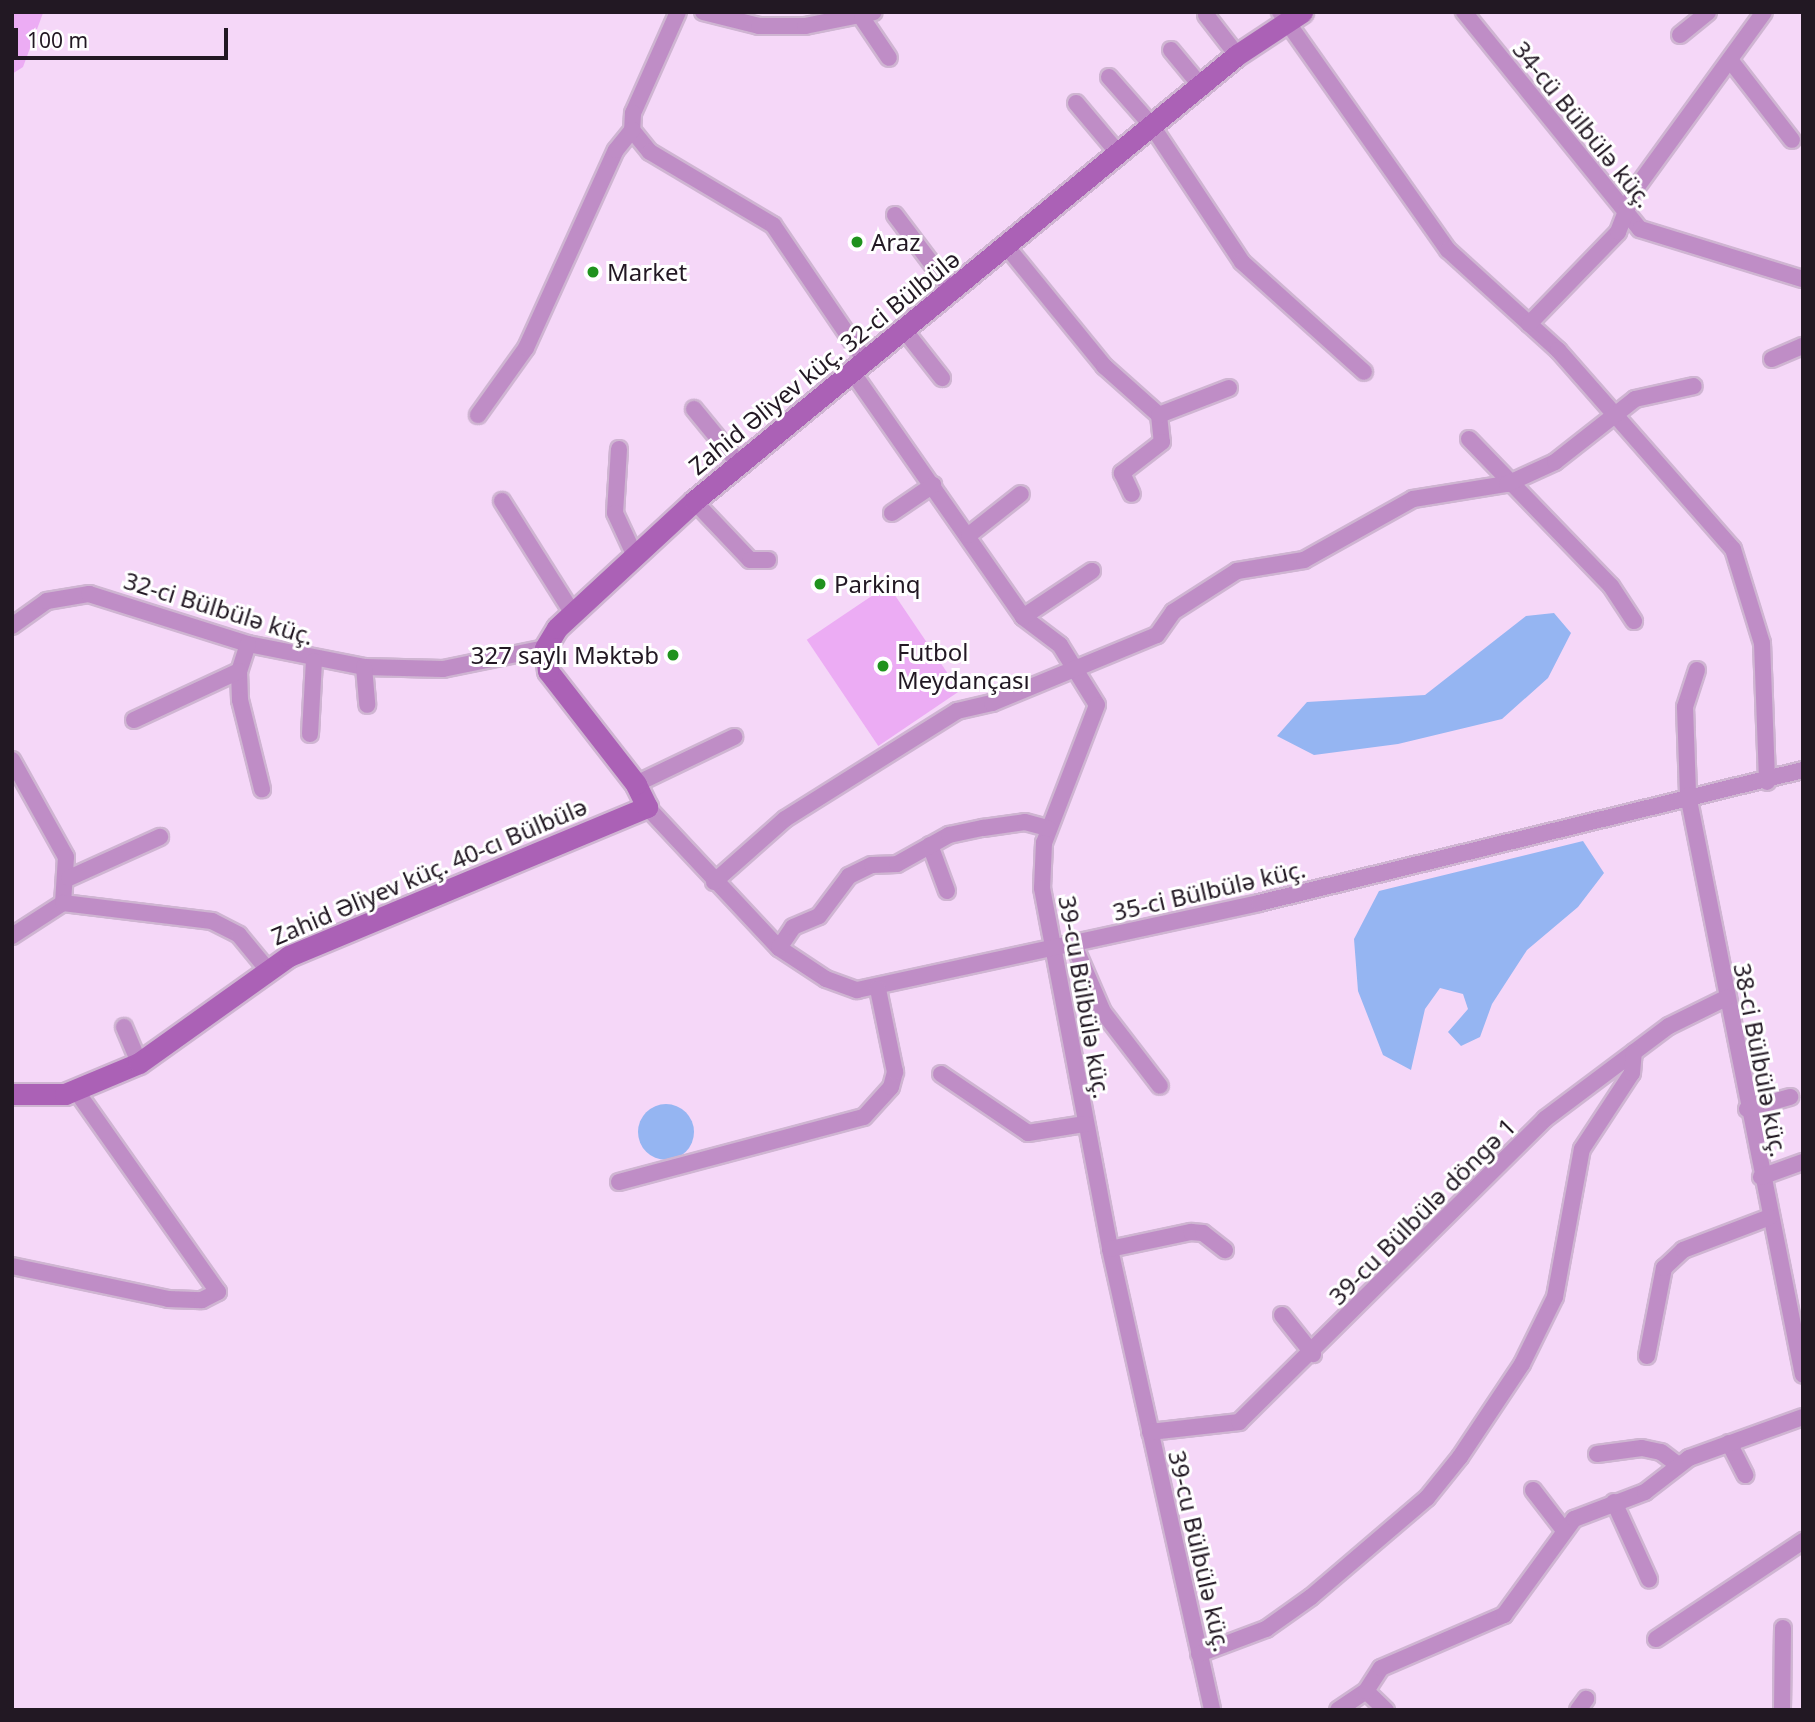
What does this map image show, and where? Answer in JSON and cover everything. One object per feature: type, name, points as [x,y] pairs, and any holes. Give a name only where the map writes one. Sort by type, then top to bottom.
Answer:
[{"type":"street","points":[[478,415],[526,348],[616,150],[632,130],[633,113],[678,12]]},
{"type":"street","points":[[703,12],[761,19],[868,15],[889,58]]},
{"type":"street","name":"34-cü Bülbülə küç.","points":[[1464,12],[1625,212],[1650,234],[1803,279]]},
{"type":"street","points":[[1680,35],[1708,12]]},
{"type":"street","points":[[1529,324],[1607,246],[1625,212],[1764,12]]},
{"type":"street","points":[[1206,15],[1237,55]]},
{"type":"street","points":[[1290,16],[1437,236],[1529,324],[1618,415],[1709,517],[1742,568],[1762,643],[1767,782]]},
{"type":"street","name":"Zahid Əliyev küç. 32-ci Bülbülə","points":[[545,648],[572,612],[694,501],[953,292],[1200,85],[1290,16]]},
{"type":"street","points":[[1171,50],[1200,85]]},
{"type":"street","points":[[1730,61],[1792,140]]},
{"type":"street","points":[[1109,77],[1152,126],[1242,262],[1364,372]]},
{"type":"street","points":[[1076,103],[1119,154]]},
{"type":"street","name":"39-cu Bülbülə küç.","points":[[632,130],[650,152],[773,225],[933,485],[1023,617],[1060,645],[1077,667],[1098,713],[1048,828],[1042,861],[1051,950],[1110,1249],[1212,1710]]},
{"type":"street","points":[[895,215],[953,292]]},
{"type":"street","points":[[1007,247],[1104,366],[1159,415],[1162,442],[1122,473],[1132,494]]},
{"type":"street","points":[[905,331],[942,378]]},
{"type":"street","points":[[1772,359],[1803,346]]},
{"type":"street","points":[[714,882],[785,819],[928,728],[1157,635],[1173,612],[1237,571],[1304,561],[1413,499],[1507,484],[1555,462],[1635,400],[1693,386]]},
{"type":"street","points":[[1159,415],[1229,388]]},
{"type":"street","points":[[694,409],[739,464]]},
{"type":"street","points":[[1469,439],[1507,484],[1611,586],[1634,621]]},
{"type":"street","points":[[619,449],[615,513],[634,554]]},
{"type":"street","points":[[892,513],[933,485]]},
{"type":"street","points":[[969,535],[1021,494]]},
{"type":"street","points":[[502,501],[572,612]]},
{"type":"street","points":[[694,501],[750,560],[768,560]]},
{"type":"street","points":[[1023,617],[1092,571]]},
{"type":"street","name":"32-ci Bülbülə küç.","points":[[12,626],[47,601],[89,594],[248,644],[314,661],[364,667],[443,669],[545,648]]},
{"type":"street","points":[[248,644],[239,671],[262,789]]},
{"type":"street","points":[[545,648],[557,688],[636,784],[647,807]]},
{"type":"street","points":[[310,734],[314,661]]},
{"type":"street","points":[[364,667],[367,705]]},
{"type":"street","name":"38-ci Bülbülə küç.","points":[[1697,670],[1685,707],[1688,795],[1747,1109],[1803,1375]]},
{"type":"street","points":[[134,720],[239,671]]},
{"type":"street","points":[[636,784],[734,737]]},
{"type":"street","points":[[12,760],[57,832],[69,878],[63,903]]},
{"type":"street","name":"35-ci Bülbülə küç.","points":[[647,807],[714,882],[779,948],[845,988],[878,989],[1074,945],[1688,795],[1767,782],[1803,770]]},
{"type":"street","name":"Zahid Əliyev küç. 40-cı Bülbülə","points":[[12,1094],[76,1091],[139,1063],[174,1044],[267,969],[310,946],[647,807]]},
{"type":"street","points":[[779,948],[793,927],[819,916],[849,876],[897,864],[930,845],[1025,822],[1048,828]]},
{"type":"street","points":[[69,878],[159,837]]},
{"type":"street","points":[[930,845],[947,891]]},
{"type":"street","points":[[12,936],[63,903],[212,921],[239,935],[267,969]]},
{"type":"street","points":[[1074,945],[1103,1012],[1160,1086]]},
{"type":"street","points":[[619,1182],[864,1117],[891,1087],[895,1072],[878,989]]},
{"type":"street","name":"39-cu Bülbülə döngə 1","points":[[1150,1432],[1239,1422],[1313,1354],[1545,1119],[1634,1052],[1726,999]]},
{"type":"street","points":[[124,1027],[139,1063]]},
{"type":"street","points":[[1199,1654],[1266,1629],[1311,1597],[1427,1498],[1460,1457],[1522,1364],[1555,1297],[1581,1149],[1632,1073],[1634,1052]]},
{"type":"street","points":[[941,1074],[1028,1133],[1084,1124]]},
{"type":"street","points":[[12,1266],[169,1298],[202,1300],[218,1292],[76,1091]]},
{"type":"street","points":[[1747,1109],[1790,1097]]},
{"type":"street","points":[[1761,1177],[1803,1163]]},
{"type":"street","points":[[1647,1356],[1664,1268],[1708,1239],[1770,1217]]},
{"type":"street","points":[[1110,1249],[1191,1232],[1203,1233],[1225,1250]]},
{"type":"street","points":[[1282,1315],[1313,1354]]},
{"type":"street","points":[[1338,1710],[1366,1691],[1381,1668],[1504,1615],[1563,1530],[1614,1502],[1654,1486],[1678,1465],[1729,1443],[1803,1417]]},
{"type":"street","points":[[1729,1443],[1745,1475]]},
{"type":"street","points":[[1597,1454],[1642,1448],[1661,1452],[1678,1465]]},
{"type":"street","points":[[1534,1490],[1563,1530]]},
{"type":"street","points":[[1614,1502],[1649,1579]]},
{"type":"street","points":[[1656,1639],[1803,1541]]},
{"type":"street","points":[[1782,1710],[1783,1628]]},
{"type":"street","points":[[1366,1691],[1387,1710]]},
{"type":"shaded area","points":[[12,12],[43,13],[23,67],[12,74]]},
{"type":"shaded area","name":"Futbol Meydançası","points":[[888,585],[960,691],[878,746],[807,640]]},
{"type":"water","points":[[1554,613],[1571,633],[1548,678],[1502,719],[1398,744],[1314,755],[1277,736],[1307,702],[1425,695],[1526,616]]},
{"type":"water","points":[[1583,841],[1604,873],[1578,907],[1527,950],[1492,1004],[1480,1037],[1461,1046],[1448,1032],[1468,1009],[1463,994],[1440,988],[1425,1009],[1411,1070],[1383,1055],[1358,991],[1354,939],[1379,891]]},
{"type":"water","points":[[666,1104],[677,1106],[686,1112],[692,1121],[692,1143],[686,1152],[677,1158],[666,1160],[655,1158],[646,1152],[640,1143],[638,1132],[640,1121],[646,1112],[655,1106]]},
{"type":"place","name":"Araz","points":[[857,242]]},
{"type":"place","name":"Market","points":[[593,272]]},
{"type":"place","name":"Parkinq","points":[[820,584]]},
{"type":"place","name":"327 saylı Məktəb","points":[[673,655]]},
{"type":"place","name":"Futbol Meydançası","points":[[883,666]]}]
